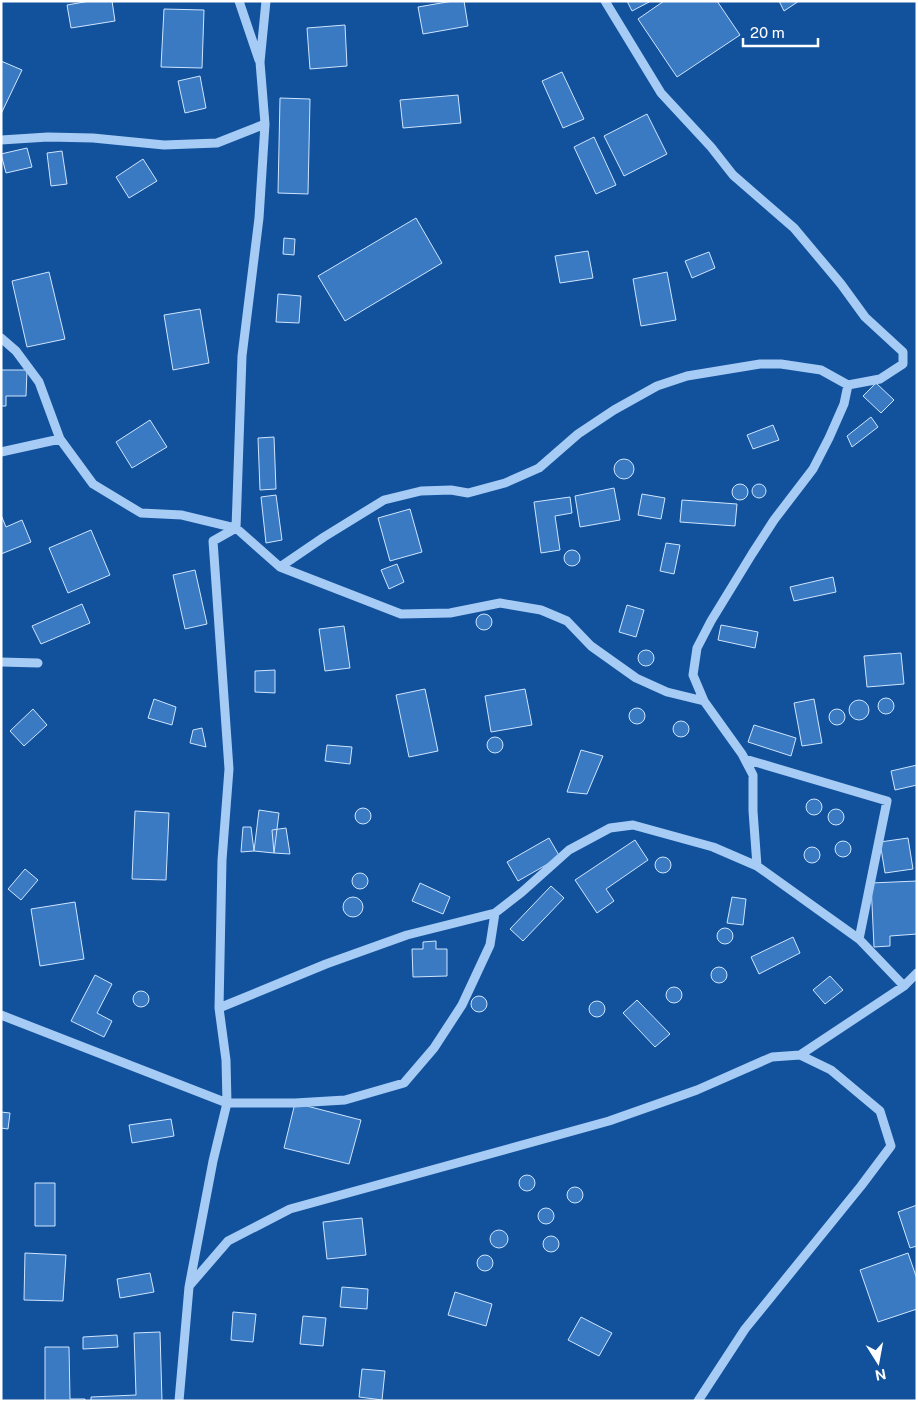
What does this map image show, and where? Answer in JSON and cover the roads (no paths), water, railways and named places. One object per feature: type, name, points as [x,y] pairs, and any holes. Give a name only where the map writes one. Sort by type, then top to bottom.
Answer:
[{"type":"street","points":[[239,1],[260,62]]},
{"type":"street","points":[[236,528],[242,356],[258,218],[265,124],[260,62],[266,1]]},
{"type":"street","points":[[280,568],[324,537],[384,500],[421,491],[451,490],[468,493],[505,483],[539,468],[578,434],[614,410],[656,386],[687,376],[760,364],[781,364],[821,370],[848,385],[880,379],[903,364],[903,352],[865,317],[794,228],[733,175],[711,147],[661,93],[604,1]]},
{"type":"street","points":[[1,140],[48,137],[93,138],[164,145],[217,143],[265,124]]},
{"type":"street","points":[[1,338],[16,351],[39,382],[60,439],[93,484],[141,513],[182,515],[236,528],[280,568],[401,614],[450,613],[500,603],[541,610],[567,621],[591,646],[636,678],[667,692],[704,701]]},
{"type":"street","points":[[757,866],[753,812],[753,775],[745,760],[704,701],[693,675],[697,648],[710,620],[752,554],[774,520],[813,468],[844,404],[848,385]]},
{"type":"street","points":[[1,452],[60,439]]},
{"type":"street","points":[[179,1401],[189,1287],[213,1161],[227,1103],[226,1060],[219,1008],[222,860],[229,768],[213,541],[236,528]]},
{"type":"street","points":[[1,662],[38,663]]},
{"type":"street","points":[[745,760],[887,801],[859,939]]},
{"type":"street","points":[[219,1008],[326,964],[407,935],[495,913],[541,876],[560,856],[610,828],[633,825],[713,847],[757,866],[859,939],[904,986]]},
{"type":"street","points":[[1,1015],[227,1103],[295,1103],[345,1100],[404,1082],[434,1048],[462,1006],[490,945],[495,913]]},
{"type":"street","points":[[189,1287],[228,1241],[290,1209],[609,1121],[697,1090],[772,1057],[800,1055],[904,986],[917,973]]},
{"type":"street","points":[[698,1401],[745,1329],[892,1146],[880,1111],[831,1070],[800,1055]]}]
